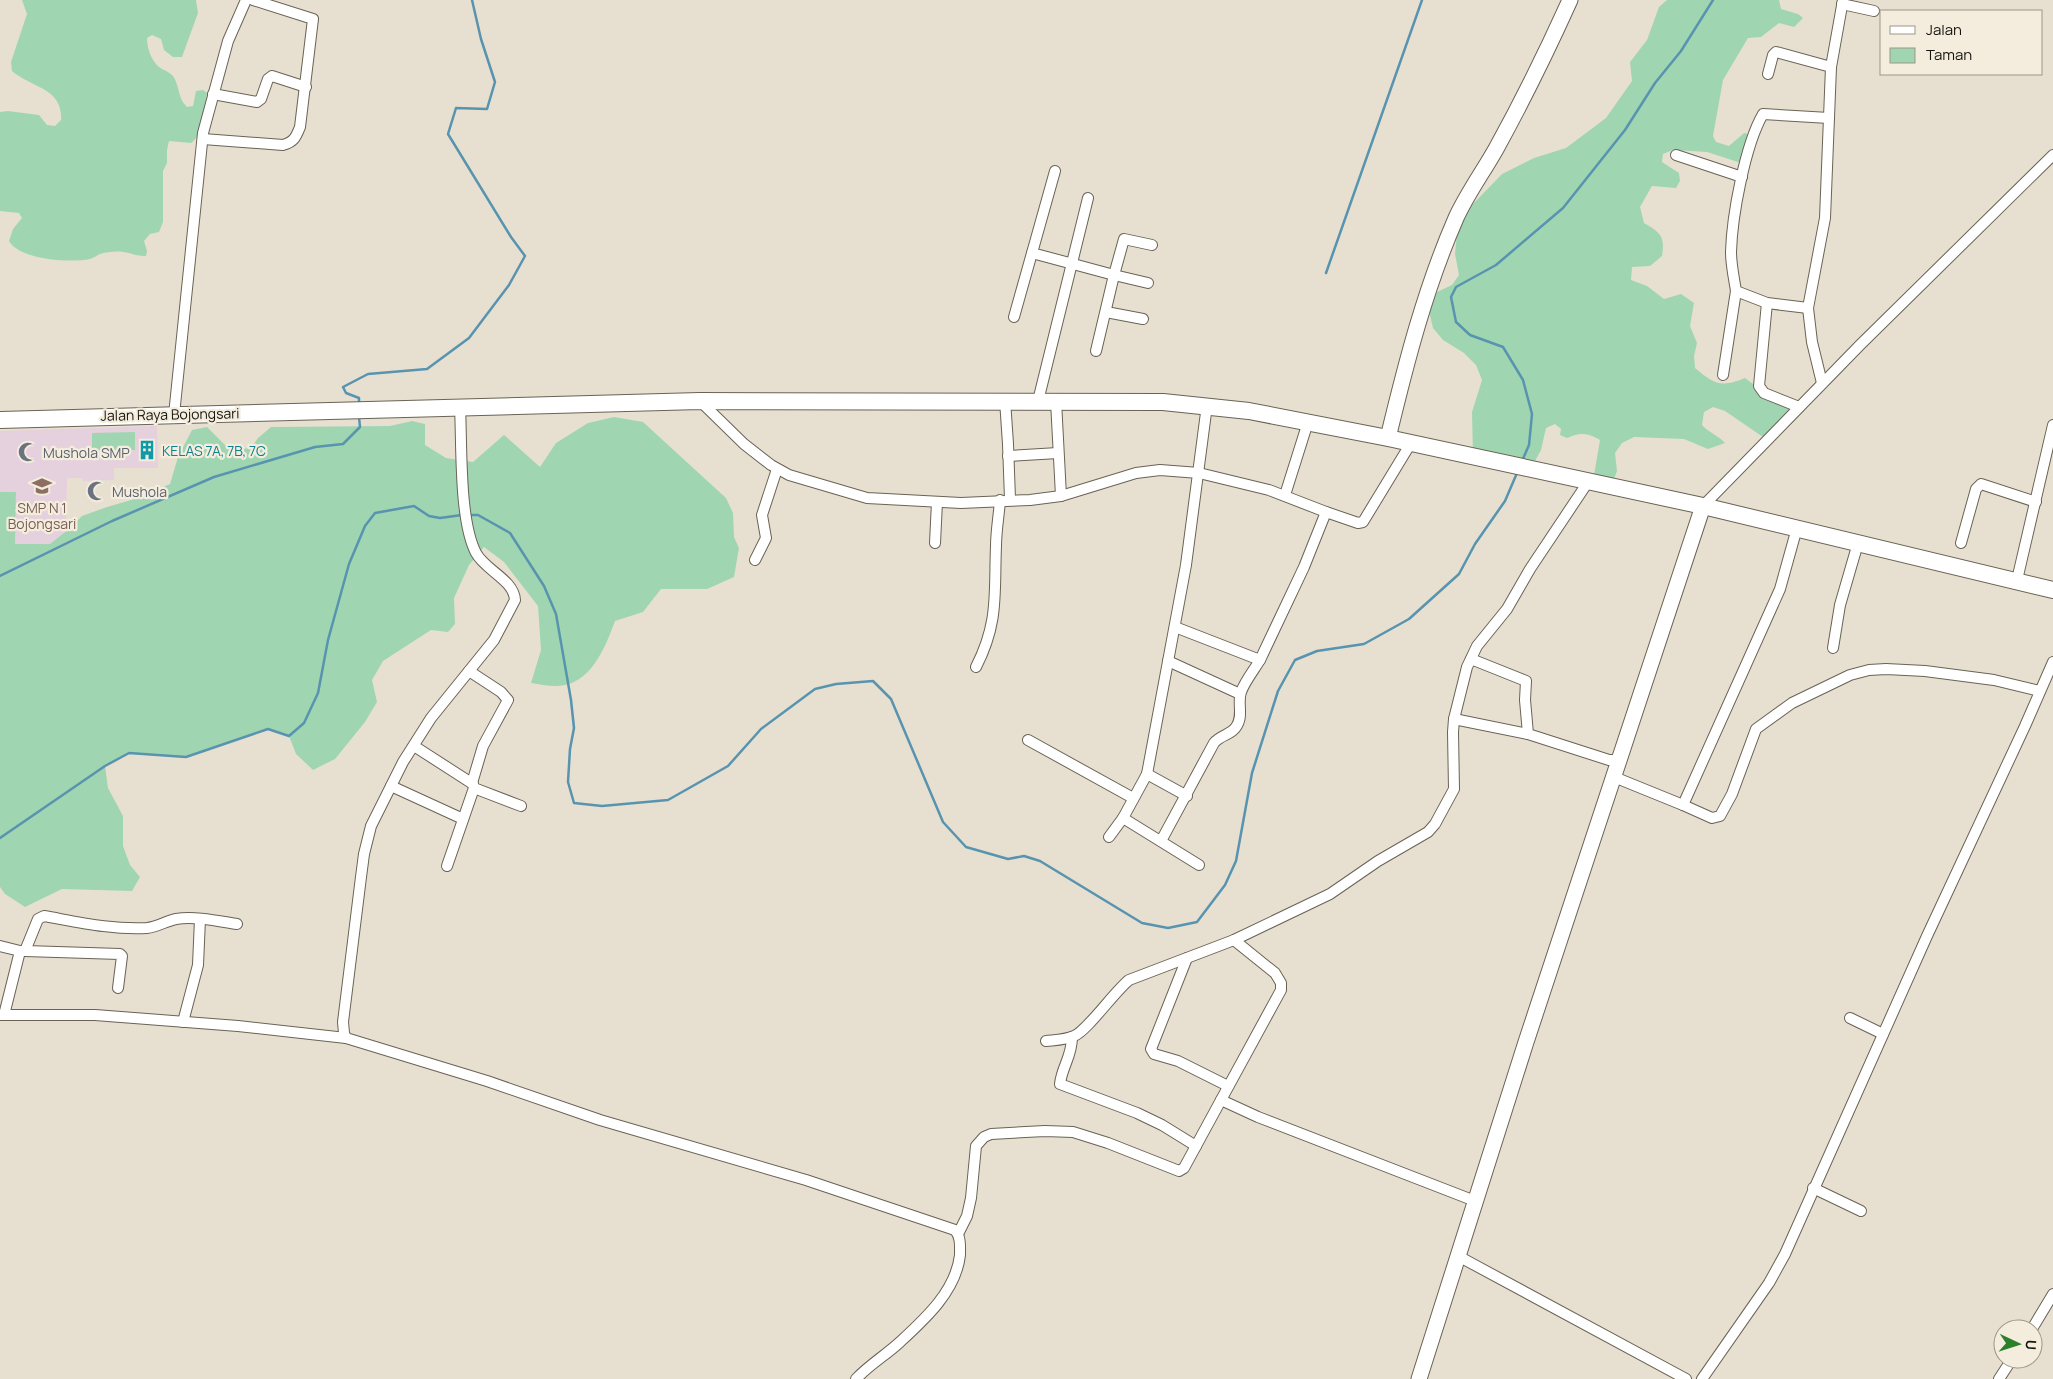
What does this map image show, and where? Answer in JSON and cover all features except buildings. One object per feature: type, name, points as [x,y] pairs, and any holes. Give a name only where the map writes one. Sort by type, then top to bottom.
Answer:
[{"type":"main road","name":"Jalan Raya Bojongsari","points":[[0,420],[700,401],[1005,400],[1163,402],[1207,405],[1249,411],[1388,438],[1501,464],[1703,506],[2053,590]]},
{"type":"street","points":[[174,415],[203,139],[228,41],[246,0]]},
{"type":"street","points":[[203,139],[275,146],[290,143],[296,138],[300,127],[306,87],[312,19],[253,0]]},
{"type":"street","points":[[1388,438],[1420,315],[1454,224],[1542,62],[1570,0]]},
{"type":"street","points":[[1822,383],[1812,342],[1808,308],[1825,218],[1831,67],[1842,2],[1874,11]]},
{"type":"street","points":[[1768,74],[1773,55],[1776,52],[1831,67]]},
{"type":"street","points":[[213,94],[256,102],[261,99],[268,79],[272,76],[306,87]]},
{"type":"street","points":[[1723,375],[1736,291],[1731,254],[1742,177],[1750,142],[1763,114],[1829,118]]},
{"type":"street","points":[[1676,155],[1742,177]]},
{"type":"street","points":[[1419,1379],[1526,1042],[1703,506],[1822,383],[2053,155]]},
{"type":"street","points":[[1014,317],[1055,171]]},
{"type":"street","points":[[1038,401],[1070,264],[1088,198]]},
{"type":"street","points":[[1096,351],[1124,240],[1152,245]]},
{"type":"street","points":[[1032,253],[1148,282]]},
{"type":"street","points":[[1736,291],[1768,303],[1808,308]]},
{"type":"street","points":[[1768,303],[1760,386],[1764,393],[1799,407]]},
{"type":"street","points":[[1106,312],[1143,319]]},
{"type":"street","points":[[976,667],[989,640],[995,607],[996,540],[1005,500],[1008,456],[1005,400]]},
{"type":"street","points":[[700,401],[744,444],[777,469],[789,475],[867,498],[961,503],[1030,500],[1061,496],[1136,473],[1160,470],[1199,473],[1285,495],[1358,523],[1363,522],[1411,443]]},
{"type":"street","points":[[1056,401],[1061,496]]},
{"type":"street","points":[[1109,837],[1123,818],[1147,774],[1186,565],[1207,405]]},
{"type":"street","points":[[346,1038],[343,1022],[364,854],[371,826],[391,786],[431,718],[494,640],[514,600],[511,590],[476,553],[467,524],[460,407]]},
{"type":"street","points":[[1285,495],[1308,422]]},
{"type":"street","points":[[2016,580],[2053,426]]},
{"type":"street","points":[[1008,456],[1058,453]]},
{"type":"street","points":[[755,560],[766,538],[762,515],[777,469]]},
{"type":"street","points":[[1046,1041],[1072,1037],[1080,1033],[1119,987],[1129,980],[1234,940],[1330,894],[1378,861],[1428,832],[1435,824],[1454,788],[1452,732],[1471,659],[1477,646],[1507,609],[1530,569],[1588,482]]},
{"type":"street","points":[[1961,544],[1976,489],[1981,484],[2036,502]]},
{"type":"street","points":[[935,543],[937,502]]},
{"type":"street","points":[[1161,842],[1214,743],[1217,739],[1229,734],[1238,725],[1241,708],[1240,694],[1260,660],[1304,567],[1326,512]]},
{"type":"street","points":[[1683,805],[1780,589],[1797,528]]},
{"type":"street","points":[[1833,648],[1840,605],[1858,543]]},
{"type":"street","points":[[1175,627],[1260,660]]},
{"type":"street","points":[[1471,659],[1526,681],[1525,700],[1528,734]]},
{"type":"street","points":[[1168,661],[1240,694]]},
{"type":"street","points":[[1702,1379],[1769,1283],[1785,1254],[1813,1188],[2053,662]]},
{"type":"street","points":[[1614,777],[1712,818],[1720,816],[1732,794],[1756,729],[1792,703],[1850,675],[1877,669],[1925,671],[1994,680],[2040,691]]},
{"type":"street","points":[[446,866],[463,819],[483,746],[508,700],[501,692],[469,671]]},
{"type":"street","points":[[1454,719],[1528,734],[1609,760],[1619,760]]},
{"type":"street","points":[[1028,740],[1133,798]]},
{"type":"street","points":[[414,746],[473,786],[521,806]]},
{"type":"street","points":[[1147,774],[1186,796]]},
{"type":"street","points":[[391,786],[463,819]]},
{"type":"street","points":[[1123,818],[1199,865]]},
{"type":"street","points":[[237,924],[200,919],[176,919],[148,928],[98,926],[44,916],[38,919],[22,951],[2,1015],[94,1015],[346,1038],[487,1081],[600,1120],[806,1180],[950,1228],[958,1234]]},
{"type":"street","points":[[183,1022],[198,965],[200,919]]},
{"type":"street","points":[[856,1379],[900,1343],[938,1303],[950,1287],[959,1265],[958,1234],[967,1216],[971,1198],[976,1146],[984,1136],[1045,1131],[1072,1132],[1108,1143],[1179,1171],[1184,1168],[1271,1010],[1282,986],[1280,978],[1275,973],[1234,940]]},
{"type":"street","points":[[0,946],[22,951],[120,954],[122,956],[118,988]]},
{"type":"street","points":[[1187,958],[1152,1047],[1152,1052],[1178,1061],[1228,1086]]},
{"type":"street","points":[[1850,1018],[1883,1034]]},
{"type":"street","points":[[1072,1037],[1070,1059],[1064,1066],[1060,1084],[1137,1113],[1162,1125],[1196,1146]]},
{"type":"street","points":[[1221,1100],[1258,1117],[1475,1201]]},
{"type":"street","points":[[1813,1188],[1861,1211]]},
{"type":"street","points":[[1458,1256],[1686,1379]]},
{"type":"street","points":[[2038,1319],[2053,1294]]},
{"type":"shaded area","name":"SMP N 1 Bojongsari","points":[[157,426],[158,468],[114,468],[114,480],[83,481],[82,478],[67,478],[66,532],[50,544],[15,544],[16,492],[0,492],[0,431]]},
{"type":"green space","points":[[22,0],[196,0],[198,13],[182,57],[173,57],[164,50],[161,39],[152,35],[147,38],[149,50],[156,64],[173,76],[181,98],[187,107],[193,106],[196,91],[203,90],[207,93],[202,127],[196,139],[191,143],[169,141],[167,163],[163,171],[163,222],[159,232],[150,234],[144,241],[147,251],[146,256],[115,252],[81,260],[46,259],[23,252],[9,241],[13,229],[22,218],[19,213],[0,211],[0,112],[8,111],[39,115],[47,125],[55,126],[61,120],[60,109],[52,95],[12,71],[11,62],[27,14]]},
{"type":"green space","points":[[1667,0],[1779,0],[1781,9],[1798,14],[1803,18],[1794,27],[1779,23],[1761,37],[1748,38],[1723,80],[1713,136],[1716,142],[1729,146],[1744,133],[1749,134],[1741,163],[1707,152],[1673,150],[1663,154],[1662,162],[1679,173],[1680,181],[1676,188],[1652,186],[1640,207],[1644,223],[1658,233],[1662,239],[1662,256],[1650,266],[1632,267],[1631,280],[1647,286],[1664,299],[1681,294],[1694,303],[1690,326],[1697,343],[1694,356],[1695,368],[1718,383],[1730,383],[1745,378],[1761,390],[1796,410],[1763,437],[1725,411],[1713,407],[1704,412],[1702,425],[1725,443],[1708,449],[1684,439],[1634,437],[1622,443],[1615,453],[1617,471],[1614,479],[1594,475],[1600,440],[1584,434],[1567,438],[1560,435],[1561,429],[1555,424],[1546,428],[1541,450],[1530,470],[1473,457],[1472,412],[1482,380],[1476,365],[1464,353],[1443,340],[1433,328],[1429,311],[1437,292],[1452,285],[1459,275],[1455,254],[1457,233],[1472,205],[1502,174],[1534,158],[1566,148],[1606,118],[1632,81],[1630,62],[1647,40],[1659,7]]},
{"type":"green space","points":[[614,417],[643,422],[726,498],[733,513],[734,537],[739,548],[734,577],[707,589],[661,589],[643,612],[615,621],[601,654],[587,673],[567,685],[546,685],[531,683],[541,650],[538,606],[504,562],[484,547],[469,565],[454,598],[455,624],[448,632],[431,630],[383,661],[372,680],[377,702],[365,722],[335,759],[313,770],[296,754],[289,736],[268,729],[186,757],[129,753],[105,766],[108,788],[123,816],[123,846],[130,865],[140,877],[132,891],[62,889],[25,907],[5,894],[0,887],[0,492],[16,492],[15,544],[50,544],[82,516],[138,498],[170,484],[178,457],[192,430],[207,427],[230,450],[251,448],[258,438],[271,427],[390,426],[412,421],[425,424],[425,445],[446,458],[473,462],[504,435],[540,467],[556,443],[588,423]]},
{"type":"green space","points":[[135,432],[135,450],[92,451],[92,433]]},
{"type":"waterway","points":[[359,404],[359,398],[346,393],[343,387],[368,374],[427,369],[469,338],[509,285],[525,256],[511,237],[448,134],[456,108],[487,109],[495,82],[481,39],[472,0]]},
{"type":"waterway","points":[[1326,273],[1422,0]]},
{"type":"waterway","points":[[1522,461],[1529,445],[1532,414],[1523,380],[1503,347],[1470,335],[1456,322],[1451,297],[1456,287],[1496,265],[1563,208],[1625,130],[1655,83],[1681,51],[1713,0]]},
{"type":"waterway","points":[[0,576],[112,521],[214,477],[315,447],[343,444],[360,427],[359,417]]},
{"type":"waterway","points":[[468,515],[478,515],[510,533],[544,586],[556,614],[574,728],[570,749],[568,782],[574,803],[602,806],[668,800],[728,766],[761,729],[815,689],[836,684],[873,681],[891,699],[943,822],[966,847],[1008,859],[1024,856],[1040,861],[1142,923],[1168,928],[1197,922],[1225,885],[1236,861],[1252,773],[1278,691],[1295,660],[1317,651],[1364,644],[1409,619],[1459,574],[1475,544],[1505,501],[1517,473]]},
{"type":"waterway","points":[[0,838],[105,766],[129,753],[186,757],[268,729],[289,736],[304,723],[318,693],[328,640],[349,564],[365,526],[375,513],[414,506],[429,516],[440,518],[462,515]]},
{"type":"place","name":"KELAS 7A, 7B, 7C","points":[[147,450]]},
{"type":"place","name":"Mushola SMP","points":[[28,452]]},
{"type":"place","name":"SMP N 1 Bojongsari","points":[[42,486]]},
{"type":"place","name":"Mushola","points":[[97,491]]}]
